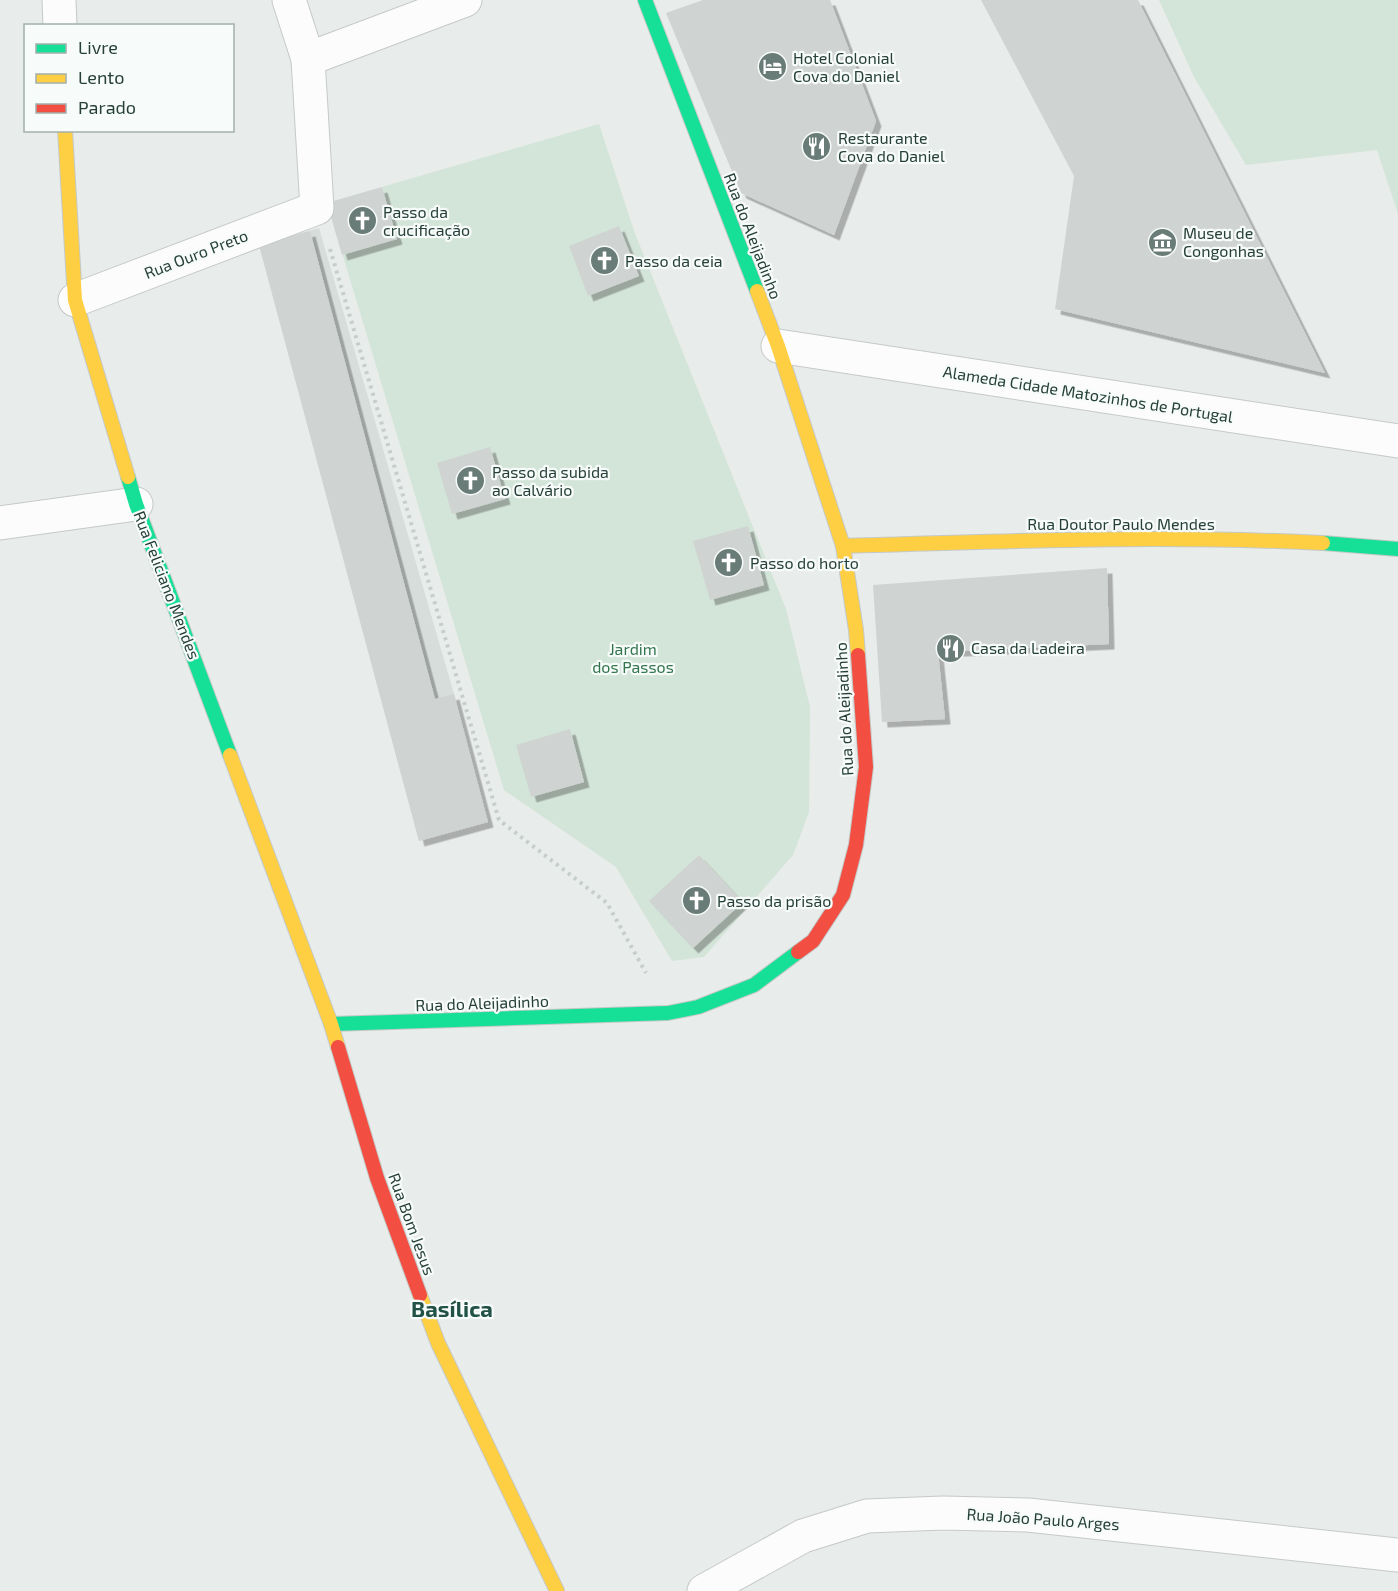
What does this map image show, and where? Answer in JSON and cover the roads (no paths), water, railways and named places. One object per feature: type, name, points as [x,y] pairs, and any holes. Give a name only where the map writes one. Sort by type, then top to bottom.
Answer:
[{"type":"street","points":[[59,0],[60,24]]},
{"type":"street","points":[[289,0],[308,59],[465,0]]},
{"type":"street","name":"Rua do Aleijadinho","points":[[331,1024],[668,1013],[698,1007],[754,985],[813,941],[843,895],[856,845],[866,767],[856,630],[843,546],[778,346],[645,0]]},
{"type":"street","name":"Rua Ouro Preto","points":[[75,300],[318,208],[308,59]]},
{"type":"street","name":"Rua Feliciano Mendes","points":[[65,132],[75,300],[136,504],[331,1024]]},
{"type":"street","name":"Alameda Cidade Matozinhos de Portugal","points":[[778,346],[1398,441]]},
{"type":"street","points":[[0,523],[136,504]]},
{"type":"street","name":"Rua Doutor Paulo Mendes","points":[[843,546],[1119,538],[1325,542],[1398,549]]},
{"type":"street","name":"Rua Bom Jesus","points":[[331,1024],[377,1178],[438,1343],[557,1591]]},
{"type":"street","name":"Rua João Paulo Arges","points":[[704,1591],[803,1536],[867,1516],[943,1513],[1028,1515],[1398,1555]]},
{"type":"place","name":"Hotel Colonial Cova do Daniel","points":[[772,67]]},
{"type":"place","name":"Restaurante Cova do Daniel","points":[[817,147]]},
{"type":"place","name":"Passo da crucificação","points":[[362,221]]},
{"type":"place","name":"Museu de Congonhas","points":[[1162,242]]},
{"type":"place","name":"Passo da ceia","points":[[604,261]]},
{"type":"place","name":"Passo da subida ao Calvário","points":[[471,481]]},
{"type":"place","name":"Passo do horto","points":[[729,563]]},
{"type":"place","name":"Casa da Ladeira","points":[[950,648]]},
{"type":"place","name":"Passo da prisão","points":[[696,901]]},
{"type":"district","name":"Basílica","points":[[452,1309]]},
{"type":"park label","name":"Jardim dos Passos","points":[[633,658]]}]
